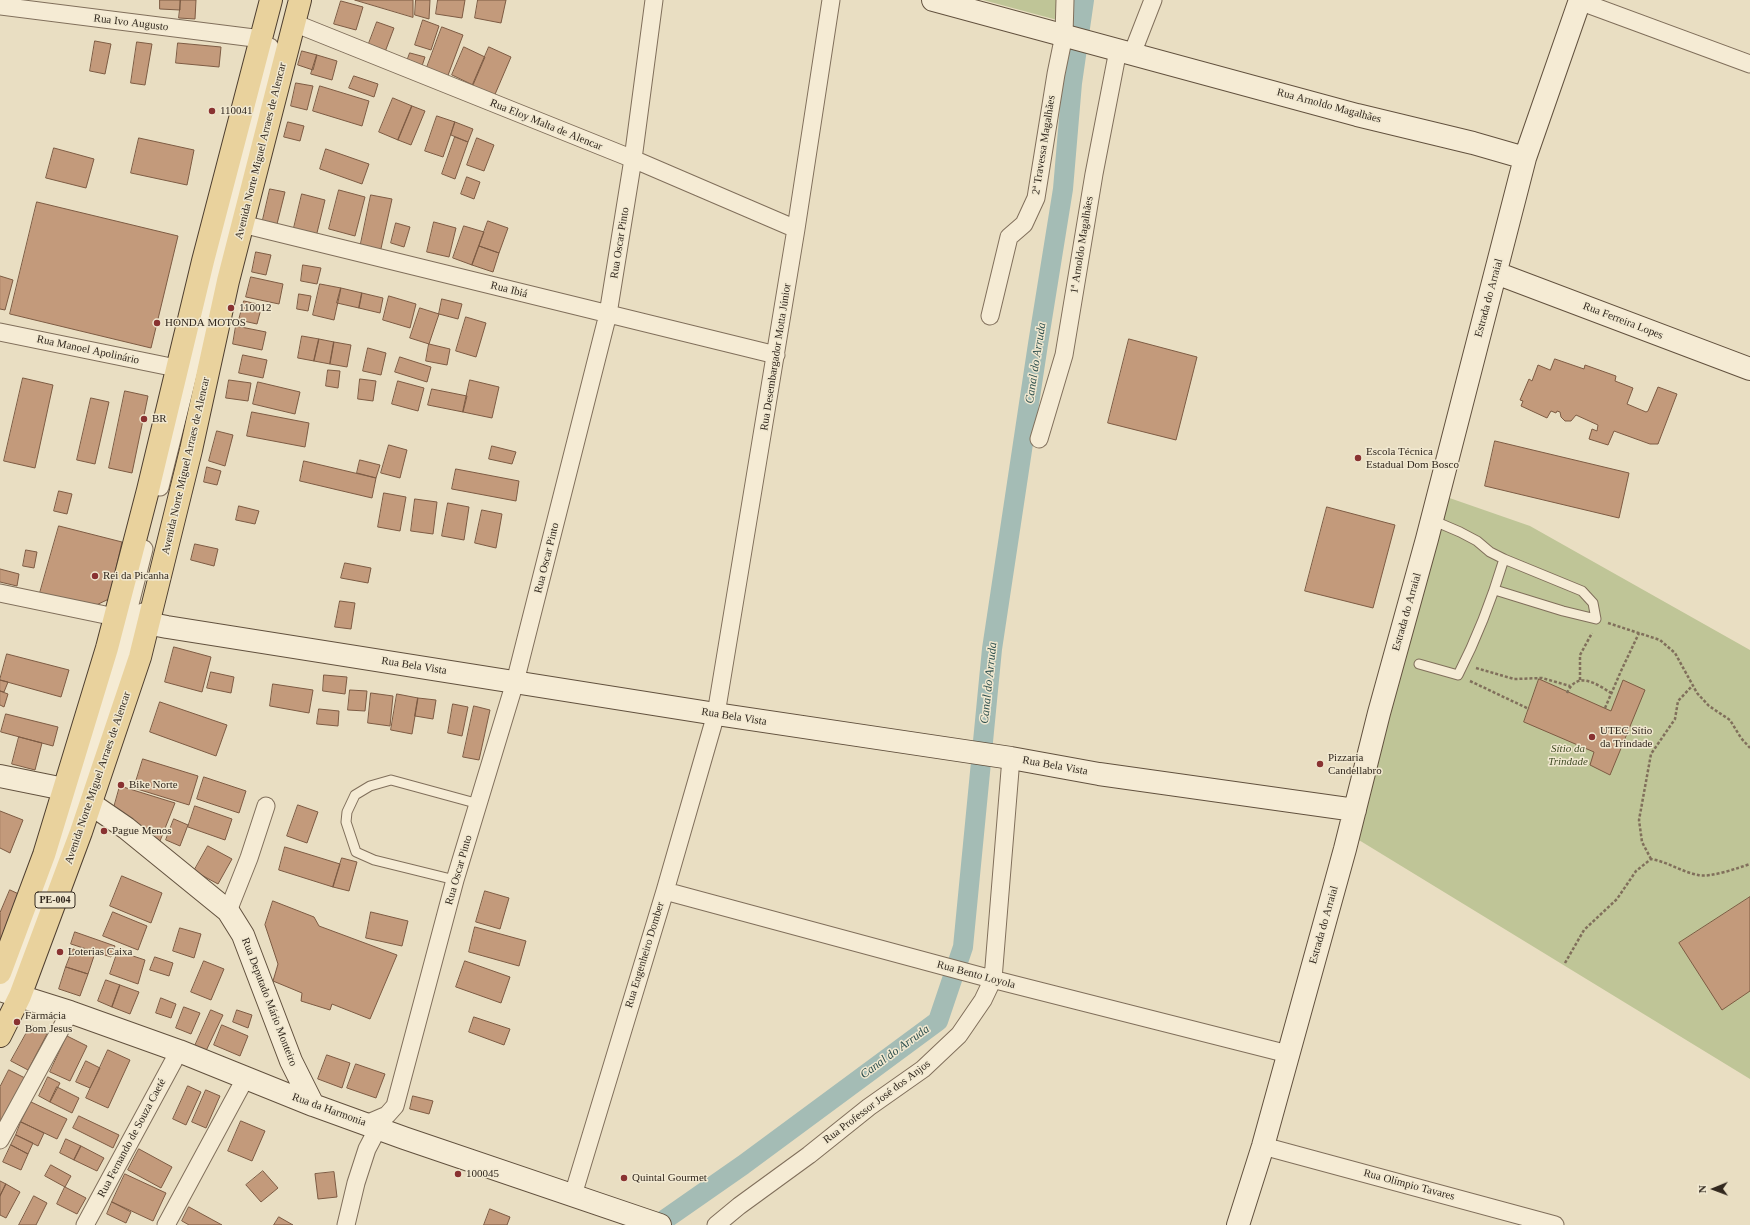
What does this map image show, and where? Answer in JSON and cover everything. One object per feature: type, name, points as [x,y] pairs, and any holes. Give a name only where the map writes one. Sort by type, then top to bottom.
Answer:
[{"type":"main road","name":"Avenida Norte Miguel Arraes de Alencar","points":[[0,1036],[6,985],[64,789],[120,622],[176,368],[271,0]]},
{"type":"main road","name":"Avenida Norte Miguel Arraes de Alencar","points":[[6,985],[91,804],[140,657],[191,450],[242,224],[300,0]]},
{"type":"main road","name":"Rua Arnoldo Magalhães","points":[[933,0],[1357,115],[1466,141],[1525,158]]},
{"type":"main road","name":"Estrada do Arraial","points":[[1238,1225],[1263,1146],[1346,849],[1379,713],[1432,520],[1525,158],[1579,0]]},
{"type":"main road","name":"Rua Ferreira Lopes","points":[[1496,273],[1750,369]]},
{"type":"main road","name":"Rua Bela Vista","points":[[120,622],[148,624],[716,714],[1004,757],[1099,774],[1355,810]]},
{"type":"main road","name":"Rua Deputado Mário Monteiro","points":[[0,776],[64,789],[91,804],[126,828],[228,911],[243,935],[291,1061],[313,1105]]},
{"type":"main road","name":"Rua da Harmonia","points":[[6,985],[70,1012],[246,1077],[313,1105],[404,1138],[660,1225]]},
{"type":"street","points":[[282,0],[128,612],[142,616],[220,281],[291,0]]},
{"type":"street","name":"Rua Oscar Pinto","points":[[404,1138],[394,1119],[395,1106],[455,880],[515,682],[608,314],[633,160],[654,0]]},
{"type":"street","name":"Rua Desembargador Motta Júnior","points":[[716,714],[776,355],[831,0]]},
{"type":"street","name":"2ª Travessa Magalhães","points":[[990,316],[1009,237],[1024,224],[1036,198],[1056,74],[1076,38],[1065,0]]},
{"type":"street","points":[[1125,52],[1153,0]]},
{"type":"street","points":[[1579,0],[1639,24],[1750,64]]},
{"type":"street","name":"Rua Ivo Augusto","points":[[0,6],[262,39]]},
{"type":"street","name":"Rua Eloy Malta de Alencar","points":[[294,23],[633,160],[796,229]]},
{"type":"street","name":"1ª Arnoldo Magalhães","points":[[1039,439],[1064,355],[1094,174],[1125,52]]},
{"type":"street","name":"Rua Ibiá","points":[[242,224],[776,355]]},
{"type":"street","name":"Rua Manoel Apolinário","points":[[0,332],[176,368]]},
{"type":"street","points":[[0,593],[120,622]]},
{"type":"street","points":[[115,655],[127,659],[105,735],[86,790],[77,786],[115,655]]},
{"type":"street","name":"Rua Engenheiro Domber","points":[[572,1195],[665,891],[716,714]]},
{"type":"street","name":"Rua Professor José dos Anjos","points":[[716,1225],[739,1206],[809,1155],[869,1107],[923,1069],[959,1035],[984,1000],[988,978],[1004,757]]},
{"type":"street","points":[[71,806],[82,810],[13,987],[6,985],[40,901],[71,806]]},
{"type":"street","points":[[228,911],[249,858],[266,806]]},
{"type":"street","name":"Rua Bento Loyola","points":[[665,891],[988,978],[1288,1054]]},
{"type":"street","points":[[0,1140],[70,1012]]},
{"type":"street","points":[[0,1020],[2,1020],[0,1024]]},
{"type":"street","name":"Rua Fernando de Souza Caeté","points":[[85,1225],[179,1052]]},
{"type":"street","points":[[166,1225],[246,1077]]},
{"type":"street","points":[[346,1225],[372,1126],[387,1115],[395,1106]]},
{"type":"street","name":"Rua Olímpio Tavares","points":[[1263,1146],[1555,1225]]},
{"type":"lane","points":[[1432,520],[1460,532],[1504,560],[1582,591],[1593,603],[1596,619],[1563,611],[1495,590]]},
{"type":"lane","points":[[1419,664],[1458,675],[1465,663],[1495,590],[1504,560]]},
{"type":"lane","points":[[455,880],[374,860],[356,852],[346,822],[347,812],[355,795],[370,786],[391,780],[478,804]]},
{"type":"path","points":[[1580,680],[1580,655],[1590,638],[1596,619],[1660,640],[1675,653],[1696,693],[1709,706],[1730,720],[1741,738],[1750,748]]},
{"type":"path","points":[[1605,708],[1639,633]]},
{"type":"path","points":[[1465,663],[1482,670],[1514,679],[1542,678],[1570,686]]},
{"type":"path","points":[[1458,675],[1529,710]]},
{"type":"path","points":[[1567,693],[1570,686],[1580,680],[1589,681],[1611,693]]},
{"type":"path","points":[[1651,859],[1642,842],[1640,820],[1651,754],[1674,719],[1678,701],[1692,685]]},
{"type":"path","points":[[1565,963],[1584,930],[1617,899],[1636,871],[1651,859],[1661,861],[1700,876],[1727,872],[1750,864]]},
{"type":"green space","points":[[983,0],[1065,0],[1061,21]]},
{"type":"green space","name":"Sítio da Trindade","points":[[1438,494],[1530,526],[1750,650],[1750,1079],[1349,834]]},
{"type":"building","points":[[160,0],[180,0],[180,10],[160,9]]},
{"type":"building","points":[[181,0],[196,0],[195,19],[179,18]]},
{"type":"building","points":[[355,0],[413,0],[413,17]]},
{"type":"building","points":[[416,0],[430,0],[429,19],[415,15]]},
{"type":"building","points":[[438,0],[465,0],[462,18],[436,14]]},
{"type":"building","points":[[478,0],[506,0],[501,23],[475,18]]},
{"type":"building","points":[[341,1],[363,7],[356,30],[334,24]]},
{"type":"building","points":[[423,20],[439,26],[431,50],[415,45]]},
{"type":"building","points":[[377,22],[394,28],[385,52],[368,46]]},
{"type":"building","points":[[442,27],[463,35],[447,78],[426,70]]},
{"type":"building","points":[[95,41],[111,44],[105,74],[90,71]]},
{"type":"building","points":[[137,42],[152,44],[145,85],[131,83]]},
{"type":"building","points":[[178,43],[221,47],[219,67],[176,63]]},
{"type":"building","points":[[464,47],[485,57],[473,85],[452,75]]},
{"type":"building","points":[[489,47],[511,57],[493,99],[471,89]]},
{"type":"building","points":[[302,51],[317,55],[313,70],[298,65]]},
{"type":"building","points":[[410,53],[425,57],[421,69],[406,64]]},
{"type":"building","points":[[317,55],[337,61],[332,80],[311,74]]},
{"type":"building","points":[[354,76],[378,84],[374,97],[349,88]]},
{"type":"building","points":[[296,83],[313,86],[307,110],[291,106]]},
{"type":"building","points":[[320,86],[369,101],[362,126],[313,111]]},
{"type":"building","points":[[393,98],[412,106],[398,140],[379,132]]},
{"type":"building","points":[[412,106],[425,111],[411,145],[398,140]]},
{"type":"building","points":[[437,116],[455,122],[443,157],[425,151]]},
{"type":"building","points":[[288,122],[304,126],[300,141],[284,137]]},
{"type":"building","points":[[455,122],[473,129],[468,142],[451,135]]},
{"type":"building","points":[[455,137],[468,142],[455,179],[442,174]]},
{"type":"building","points":[[139,138],[194,150],[187,185],[131,173]]},
{"type":"building","points":[[477,138],[494,145],[484,171],[467,165]]},
{"type":"building","points":[[54,148],[94,159],[86,188],[46,178]]},
{"type":"building","points":[[326,149],[369,164],[362,184],[320,169]]},
{"type":"building","points":[[467,177],[480,182],[474,199],[461,194]]},
{"type":"building","points":[[270,189],[285,192],[276,228],[262,224]]},
{"type":"building","points":[[339,190],[365,197],[355,236],[329,229]]},
{"type":"building","points":[[302,194],[325,200],[316,237],[293,232]]},
{"type":"building","points":[[371,195],[392,199],[380,253],[360,248]]},
{"type":"building","points":[[37,202],[178,236],[151,348],[10,314]]},
{"type":"building","points":[[488,221],[508,228],[499,253],[479,246]]},
{"type":"building","points":[[434,222],[456,228],[449,257],[427,252]]},
{"type":"building","points":[[396,223],[410,227],[404,247],[391,243]]},
{"type":"building","points":[[464,226],[484,232],[472,265],[453,258]]},
{"type":"building","points":[[479,246],[499,253],[493,272],[472,265]]},
{"type":"building","points":[[256,252],[271,255],[266,275],[252,272]]},
{"type":"building","points":[[303,265],[321,268],[317,284],[301,281]]},
{"type":"building","points":[[0,276],[13,280],[5,310],[0,309]]},
{"type":"building","points":[[251,277],[283,284],[279,304],[246,297]]},
{"type":"building","points":[[320,284],[341,288],[334,320],[313,315]]},
{"type":"building","points":[[341,288],[362,293],[359,308],[337,303]]},
{"type":"building","points":[[362,293],[383,298],[380,313],[359,308]]},
{"type":"building","points":[[299,294],[311,296],[308,311],[297,309]]},
{"type":"building","points":[[389,296],[416,304],[410,328],[383,320]]},
{"type":"building","points":[[442,299],[462,304],[458,319],[439,314]]},
{"type":"building","points":[[244,301],[262,305],[257,324],[239,320]]},
{"type":"building","points":[[420,308],[439,314],[429,344],[410,338]]},
{"type":"building","points":[[466,317],[486,323],[476,357],[456,351]]},
{"type":"building","points":[[236,326],[266,332],[262,350],[233,344]]},
{"type":"building","points":[[302,336],[319,339],[314,361],[298,358]]},
{"type":"building","points":[[319,339],[334,342],[330,364],[314,361]]},
{"type":"building","points":[[1129,339],[1197,357],[1176,440],[1108,423]]},
{"type":"building","points":[[334,342],[351,345],[347,367],[330,364]]},
{"type":"building","points":[[429,344],[450,349],[447,365],[426,361]]},
{"type":"building","points":[[368,348],[386,353],[381,375],[363,371]]},
{"type":"building","points":[[243,355],[267,360],[263,378],[239,373]]},
{"type":"building","points":[[400,357],[431,367],[427,382],[395,372]]},
{"type":"building","points":[[1555,359],[1584,369],[1585,365],[1616,376],[1615,381],[1633,388],[1627,404],[1646,412],[1648,411],[1658,387],[1677,394],[1658,444],[1650,444],[1614,431],[1608,445],[1589,439],[1592,429],[1597,431],[1598,425],[1576,415],[1571,421],[1565,421],[1561,417],[1560,412],[1557,411],[1556,413],[1551,411],[1547,418],[1521,406],[1523,401],[1520,400],[1529,379],[1532,381],[1538,365],[1550,370]]},
{"type":"building","points":[[328,370],[340,371],[338,388],[326,386]]},
{"type":"building","points":[[23,378],[53,385],[35,468],[4,461]]},
{"type":"building","points":[[360,379],[376,381],[373,401],[358,399]]},
{"type":"building","points":[[229,380],[251,383],[248,401],[226,398]]},
{"type":"building","points":[[470,380],[499,387],[492,418],[463,412]]},
{"type":"building","points":[[398,381],[424,388],[418,411],[392,404]]},
{"type":"building","points":[[258,382],[300,392],[295,414],[253,404]]},
{"type":"building","points":[[432,389],[467,396],[463,412],[428,405]]},
{"type":"building","points":[[125,391],[148,396],[132,473],[109,468]]},
{"type":"building","points":[[91,398],[109,402],[95,464],[77,460]]},
{"type":"building","points":[[252,412],[309,423],[305,447],[247,436]]},
{"type":"building","points":[[217,431],[233,435],[225,466],[209,461]]},
{"type":"building","points":[[1495,441],[1629,473],[1619,518],[1485,486]]},
{"type":"building","points":[[389,445],[407,450],[400,478],[381,473]]},
{"type":"building","points":[[492,446],[516,452],[512,464],[489,459]]},
{"type":"building","points":[[360,460],[380,465],[376,478],[357,473]]},
{"type":"building","points":[[304,461],[376,478],[372,498],[300,481]]},
{"type":"building","points":[[207,467],[221,471],[217,485],[204,482]]},
{"type":"building","points":[[456,469],[519,481],[516,501],[452,489]]},
{"type":"building","points":[[59,491],[72,494],[67,514],[54,511]]},
{"type":"building","points":[[384,493],[406,497],[400,531],[378,527]]},
{"type":"building","points":[[415,499],[437,502],[433,534],[411,531]]},
{"type":"building","points":[[448,503],[469,507],[464,540],[442,536]]},
{"type":"building","points":[[239,506],[259,511],[255,524],[236,520]]},
{"type":"building","points":[[1327,507],[1395,525],[1373,608],[1305,591]]},
{"type":"building","points":[[482,510],[502,514],[496,548],[475,543]]},
{"type":"building","points":[[59,526],[122,542],[109,599],[92,607],[40,593]]},
{"type":"building","points":[[195,544],[218,549],[214,566],[191,560]]},
{"type":"building","points":[[26,550],[37,552],[34,568],[23,566]]},
{"type":"building","points":[[345,563],[371,568],[368,583],[341,578]]},
{"type":"building","points":[[0,569],[19,574],[17,586],[0,582]]},
{"type":"building","points":[[340,601],[355,603],[351,629],[335,627]]},
{"type":"building","points":[[174,647],[211,657],[202,692],[165,682]]},
{"type":"building","points":[[7,654],[69,670],[61,697],[0,680]]},
{"type":"building","points":[[211,672],[234,677],[231,693],[207,688]]},
{"type":"building","points":[[324,675],[347,677],[345,694],[323,691]]},
{"type":"building","name":"UTEC Sítio da Trindade","points":[[1539,679],[1611,711],[1623,680],[1645,690],[1610,775],[1590,765],[1594,752],[1524,722]]},
{"type":"building","points":[[0,680],[8,682],[4,692],[0,691]]},
{"type":"building","points":[[273,684],[313,690],[309,713],[270,706]]},
{"type":"building","points":[[350,690],[367,691],[365,711],[348,710]]},
{"type":"building","points":[[0,691],[8,694],[4,707],[0,705]]},
{"type":"building","points":[[371,693],[393,696],[390,726],[368,723]]},
{"type":"building","points":[[397,694],[418,698],[412,734],[391,730]]},
{"type":"building","points":[[418,698],[436,700],[433,719],[415,716]]},
{"type":"building","points":[[160,702],[227,725],[216,756],[150,732]]},
{"type":"building","points":[[453,704],[468,707],[462,736],[448,733]]},
{"type":"building","points":[[474,706],[490,710],[479,760],[463,757]]},
{"type":"building","points":[[319,709],[339,711],[338,726],[317,724]]},
{"type":"building","points":[[6,714],[58,727],[53,746],[1,732]]},
{"type":"building","points":[[19,737],[42,743],[35,770],[12,764]]},
{"type":"building","points":[[143,759],[198,776],[189,805],[134,788]]},
{"type":"building","points":[[204,777],[246,791],[239,813],[197,799]]},
{"type":"building","points":[[120,786],[175,803],[160,841],[113,811]]},
{"type":"building","points":[[298,805],[318,812],[307,843],[287,836]]},
{"type":"building","points":[[195,806],[232,819],[225,840],[188,827]]},
{"type":"building","points":[[0,811],[23,820],[10,853],[0,848]]},
{"type":"building","points":[[174,819],[188,825],[180,846],[166,840]]},
{"type":"building","points":[[208,846],[232,859],[218,884],[194,871]]},
{"type":"building","points":[[285,847],[340,864],[333,887],[279,870]]},
{"type":"building","points":[[342,858],[357,862],[349,891],[333,887]]},
{"type":"building","points":[[122,876],[162,893],[151,923],[110,906]]},
{"type":"building","points":[[10,890],[21,895],[0,946],[0,913]]},
{"type":"building","points":[[485,891],[509,898],[500,929],[476,922]]},
{"type":"building","points":[[1750,897],[1750,991],[1722,1010],[1679,943]]},
{"type":"building","points":[[273,901],[314,917],[319,926],[397,955],[370,1019],[332,1004],[330,1010],[301,1001],[302,993],[273,981],[278,964],[265,925]]},
{"type":"building","points":[[113,912],[147,926],[138,950],[103,936]]},
{"type":"building","points":[[371,912],[408,921],[402,946],[366,938]]},
{"type":"building","points":[[475,927],[526,941],[519,966],[469,952]]},
{"type":"building","points":[[180,928],[201,934],[194,958],[173,951]]},
{"type":"building","points":[[75,932],[115,946],[111,957],[71,944]]},
{"type":"building","points":[[73,949],[94,956],[88,974],[66,967]]},
{"type":"building","points":[[118,951],[145,960],[138,984],[110,974]]},
{"type":"building","points":[[155,957],[173,963],[169,976],[150,970]]},
{"type":"building","points":[[204,961],[224,969],[211,1000],[191,992]]},
{"type":"building","points":[[465,961],[510,977],[501,1003],[456,987]]},
{"type":"building","points":[[66,967],[88,974],[80,996],[59,989]]},
{"type":"building","points":[[106,980],[120,985],[112,1007],[98,1001]]},
{"type":"building","points":[[120,985],[139,992],[130,1014],[112,1007]]},
{"type":"building","points":[[161,998],[176,1004],[171,1018],[156,1013]]},
{"type":"building","points":[[184,1007],[200,1013],[191,1034],[176,1028]]},
{"type":"building","points":[[211,1010],[223,1015],[205,1053],[194,1048]]},
{"type":"building","points":[[237,1010],[252,1015],[248,1028],[233,1022]]},
{"type":"building","points":[[474,1017],[510,1029],[504,1045],[469,1032]]},
{"type":"building","points":[[31,1025],[47,1034],[28,1070],[11,1061]]},
{"type":"building","points":[[222,1025],[248,1036],[240,1056],[214,1045]]},
{"type":"building","points":[[67,1036],[87,1046],[70,1081],[50,1072]]},
{"type":"building","points":[[108,1050],[130,1060],[108,1108],[86,1098]]},
{"type":"building","points":[[327,1055],[350,1063],[342,1088],[318,1079]]},
{"type":"building","points":[[86,1061],[100,1068],[90,1088],[76,1082]]},
{"type":"building","points":[[356,1064],[385,1074],[376,1098],[347,1088]]},
{"type":"building","points":[[9,1070],[25,1078],[0,1124],[0,1087]]},
{"type":"building","points":[[48,1077],[60,1083],[50,1102],[39,1096]]},
{"type":"building","points":[[188,1086],[201,1092],[186,1125],[173,1119]]},
{"type":"building","points":[[57,1087],[79,1098],[72,1113],[50,1102]]},
{"type":"building","points":[[206,1090],[220,1096],[206,1128],[192,1122]]},
{"type":"building","points":[[413,1096],[433,1101],[429,1114],[410,1109]]},
{"type":"building","points":[[31,1102],[67,1119],[57,1139],[21,1122]]},
{"type":"building","points":[[79,1116],[119,1135],[113,1148],[73,1128]]},
{"type":"building","points":[[241,1121],[265,1131],[252,1161],[228,1151]]},
{"type":"building","points":[[21,1122],[44,1133],[38,1146],[16,1135]]},
{"type":"building","points":[[16,1135],[33,1143],[28,1154],[11,1145]]},
{"type":"building","points":[[66,1139],[81,1146],[74,1160],[60,1153]]},
{"type":"building","points":[[11,1145],[28,1154],[21,1170],[3,1162]]},
{"type":"building","points":[[81,1146],[104,1158],[97,1171],[74,1160]]},
{"type":"building","points":[[139,1149],[172,1167],[161,1188],[128,1170]]},
{"type":"building","points":[[51,1165],[71,1176],[65,1187],[45,1176]]},
{"type":"building","points":[[263,1171],[278,1188],[261,1202],[246,1185]]},
{"type":"building","points":[[334,1172],[337,1197],[318,1199],[315,1174]]},
{"type":"building","points":[[125,1174],[166,1193],[153,1221],[112,1202]]},
{"type":"building","points":[[0,1181],[6,1184],[0,1196]]},
{"type":"building","points":[[6,1184],[20,1192],[6,1218],[0,1215],[0,1196]]},
{"type":"building","points":[[65,1187],[86,1198],[77,1214],[57,1204]]},
{"type":"building","points":[[34,1196],[47,1203],[36,1225],[19,1225]]},
{"type":"building","points":[[112,1202],[131,1212],[126,1223],[107,1214]]},
{"type":"building","points":[[189,1207],[222,1225],[189,1225],[182,1221]]},
{"type":"building","points":[[490,1209],[510,1217],[507,1225],[484,1225]]},
{"type":"building","points":[[279,1217],[293,1225],[274,1225]]},
{"type":"waterway","name":"Canal do Arruda","points":[[657,1225],[743,1165],[938,1021],[963,947],[992,649],[1063,189],[1072,83],[1084,0]]},
{"type":"place","name":"110041","points":[[212,111]]},
{"type":"place","name":"110012","points":[[231,308]]},
{"type":"place","name":"HONDA MOTOS","points":[[157,323]]},
{"type":"place","name":"BR","points":[[144,419]]},
{"type":"place","name":"Escola Técnica Estadual Dom Bosco","points":[[1358,458]]},
{"type":"place","name":"Rei da Picanha","points":[[95,576]]},
{"type":"place","name":"UTEC Sítio da Trindade","points":[[1592,737]]},
{"type":"place","name":"Pizzaria Candellabro","points":[[1320,764]]},
{"type":"place","name":"Bike Norte","points":[[121,785]]},
{"type":"place","name":"Pague Menos","points":[[104,831]]},
{"type":"place","name":"Loterias Caixa","points":[[60,952]]},
{"type":"place","name":"Farmácia Bom Jesus","points":[[17,1022]]},
{"type":"place","name":"100045","points":[[458,1174]]},
{"type":"place","name":"Quintal Gourmet","points":[[624,1178]]}]
